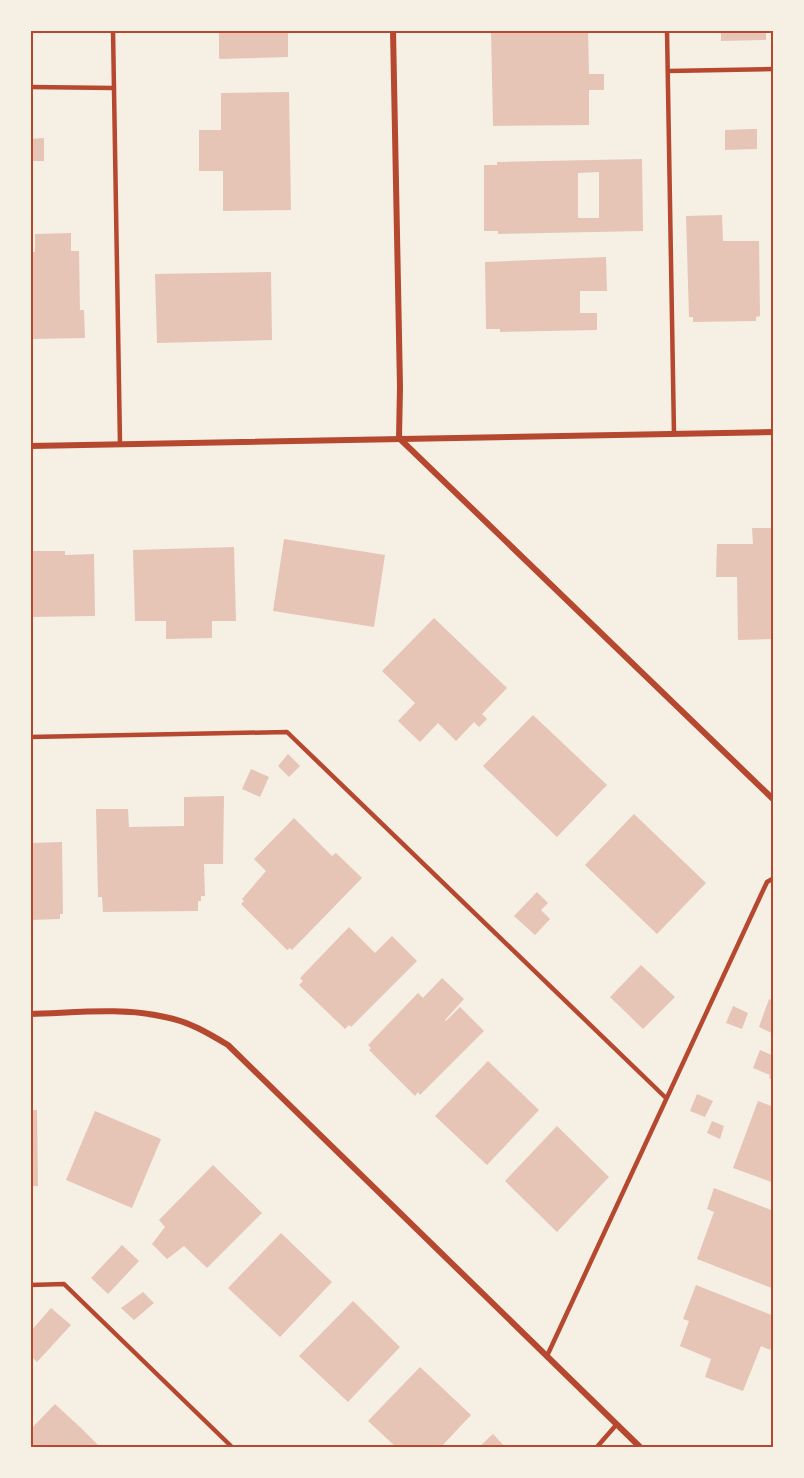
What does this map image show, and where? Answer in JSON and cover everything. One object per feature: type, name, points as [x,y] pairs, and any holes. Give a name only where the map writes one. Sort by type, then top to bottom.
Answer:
[{"type":"street","points":[[393,30],[399,438],[774,800]]},
{"type":"street","points":[[30,446],[774,432]]},
{"type":"street","points":[[30,1014],[143,1013],[188,1024],[228,1045],[641,1448]]},
{"type":"lane","points":[[113,30],[120,444]]},
{"type":"lane","points":[[667,30],[674,434]]},
{"type":"lane","points":[[668,71],[774,69]]},
{"type":"lane","points":[[30,87],[114,88]]},
{"type":"lane","points":[[30,738],[287,732],[666,1098]]},
{"type":"lane","points":[[547,1356],[767,882],[774,878]]},
{"type":"lane","points":[[30,1285],[64,1284],[233,1448]]},
{"type":"lane","points":[[596,1448],[617,1424]]},
{"type":"building","points":[[219,30],[288,30],[288,57],[219,59]]},
{"type":"building","points":[[491,30],[588,30],[589,74],[604,74],[604,90],[589,90],[589,125],[493,126]]},
{"type":"building","points":[[721,30],[766,30],[766,40],[721,41]]},
{"type":"building","points":[[289,92],[291,210],[223,211],[223,171],[199,171],[199,130],[221,130],[221,93]]},
{"type":"building","points":[[757,129],[757,149],[725,150],[725,130]]},
{"type":"building","points":[[44,138],[44,161],[30,161],[30,139]]},
{"type":"building","points":[[642,159],[643,231],[498,234],[498,231],[484,231],[484,165],[497,165],[497,162]],"holes":[[[599,172],[599,218],[578,218],[578,173]]]},
{"type":"building","points":[[722,215],[723,241],[759,241],[760,316],[756,317],[756,321],[693,322],[693,317],[689,317],[686,216]]},
{"type":"building","points":[[71,233],[71,251],[79,251],[80,310],[84,310],[85,338],[30,339],[30,252],[35,252],[35,234]]},
{"type":"building","points":[[606,257],[607,291],[580,291],[580,313],[597,313],[597,330],[500,332],[500,329],[486,329],[485,262]]},
{"type":"building","points":[[271,272],[272,340],[157,343],[155,274]]},
{"type":"building","points":[[752,528],[774,528],[774,639],[738,640],[737,577],[716,577],[717,544],[753,544]]},
{"type":"building","points":[[284,539],[385,555],[374,627],[273,611]]},
{"type":"building","points":[[234,547],[236,621],[212,621],[212,638],[166,639],[166,621],[135,621],[133,550]]},
{"type":"building","points":[[30,551],[65,551],[65,555],[94,554],[95,616],[30,617]]},
{"type":"building","points":[[434,618],[507,688],[482,714],[487,719],[479,727],[474,722],[456,741],[438,723],[420,742],[398,721],[415,703],[382,671]]},
{"type":"building","points":[[533,715],[607,785],[557,837],[483,766]]},
{"type":"building","points":[[288,754],[300,766],[289,777],[278,766]]},
{"type":"building","points":[[251,769],[269,777],[260,797],[242,789]]},
{"type":"building","points":[[224,796],[223,864],[204,864],[205,896],[201,896],[201,901],[198,901],[198,911],[103,912],[102,897],[98,897],[96,809],[128,809],[129,827],[184,826],[184,797]]},
{"type":"building","points":[[634,814],[706,883],[657,934],[585,865]]},
{"type":"building","points":[[294,818],[332,856],[336,853],[362,878],[292,950],[290,948],[287,950],[241,904],[244,901],[242,899],[266,871],[254,859]]},
{"type":"building","points":[[62,842],[63,914],[60,914],[60,919],[30,920],[30,843]]},
{"type":"building","points":[[537,892],[548,903],[541,910],[550,919],[535,935],[514,916]]},
{"type":"building","points":[[349,927],[375,953],[392,936],[417,961],[351,1027],[349,1025],[345,1029],[299,985],[303,981],[300,978]]},
{"type":"building","points":[[641,965],[675,997],[643,1029],[610,997]]},
{"type":"building","points":[[442,978],[464,999],[445,1020],[460,1007],[484,1031],[420,1095],[418,1092],[415,1096],[369,1050],[371,1048],[368,1045],[418,993],[423,998]]},
{"type":"building","points":[[769,999],[774,1001],[774,1034],[759,1027]]},
{"type":"building","points":[[733,1006],[748,1013],[742,1029],[726,1023]]},
{"type":"building","points":[[760,1050],[774,1056],[774,1080],[769,1078],[770,1075],[753,1068]]},
{"type":"building","points":[[488,1061],[539,1110],[487,1165],[435,1116]]},
{"type":"building","points":[[697,1094],[713,1101],[705,1117],[690,1111]]},
{"type":"building","points":[[758,1101],[774,1107],[774,1183],[733,1168]]},
{"type":"building","points":[[30,1110],[37,1110],[38,1186],[30,1186]]},
{"type":"building","points":[[95,1111],[161,1139],[132,1208],[66,1180]]},
{"type":"building","points":[[712,1121],[724,1126],[720,1139],[707,1133]]},
{"type":"building","points":[[557,1126],[609,1177],[557,1232],[505,1181]]},
{"type":"building","points":[[213,1165],[262,1213],[207,1268],[184,1246],[167,1259],[152,1244],[165,1227],[159,1220]]},
{"type":"building","points":[[714,1188],[774,1211],[774,1289],[697,1259],[714,1212],[707,1209]]},
{"type":"building","points":[[281,1233],[332,1282],[280,1337],[228,1288]]},
{"type":"building","points":[[122,1245],[139,1261],[108,1294],[91,1278]]},
{"type":"building","points":[[696,1285],[774,1316],[774,1340],[770,1350],[761,1346],[743,1391],[705,1377],[711,1359],[680,1346],[689,1321],[683,1319]]},
{"type":"building","points":[[143,1292],[154,1303],[134,1320],[121,1308]]},
{"type":"building","points":[[353,1301],[400,1347],[348,1402],[299,1356]]},
{"type":"building","points":[[51,1308],[71,1325],[37,1362],[30,1355],[30,1332]]},
{"type":"building","points":[[420,1367],[471,1415],[440,1448],[397,1448],[368,1421]]},
{"type":"building","points":[[55,1404],[101,1448],[30,1448],[30,1430]]},
{"type":"building","points":[[493,1434],[506,1448],[478,1448]]}]
